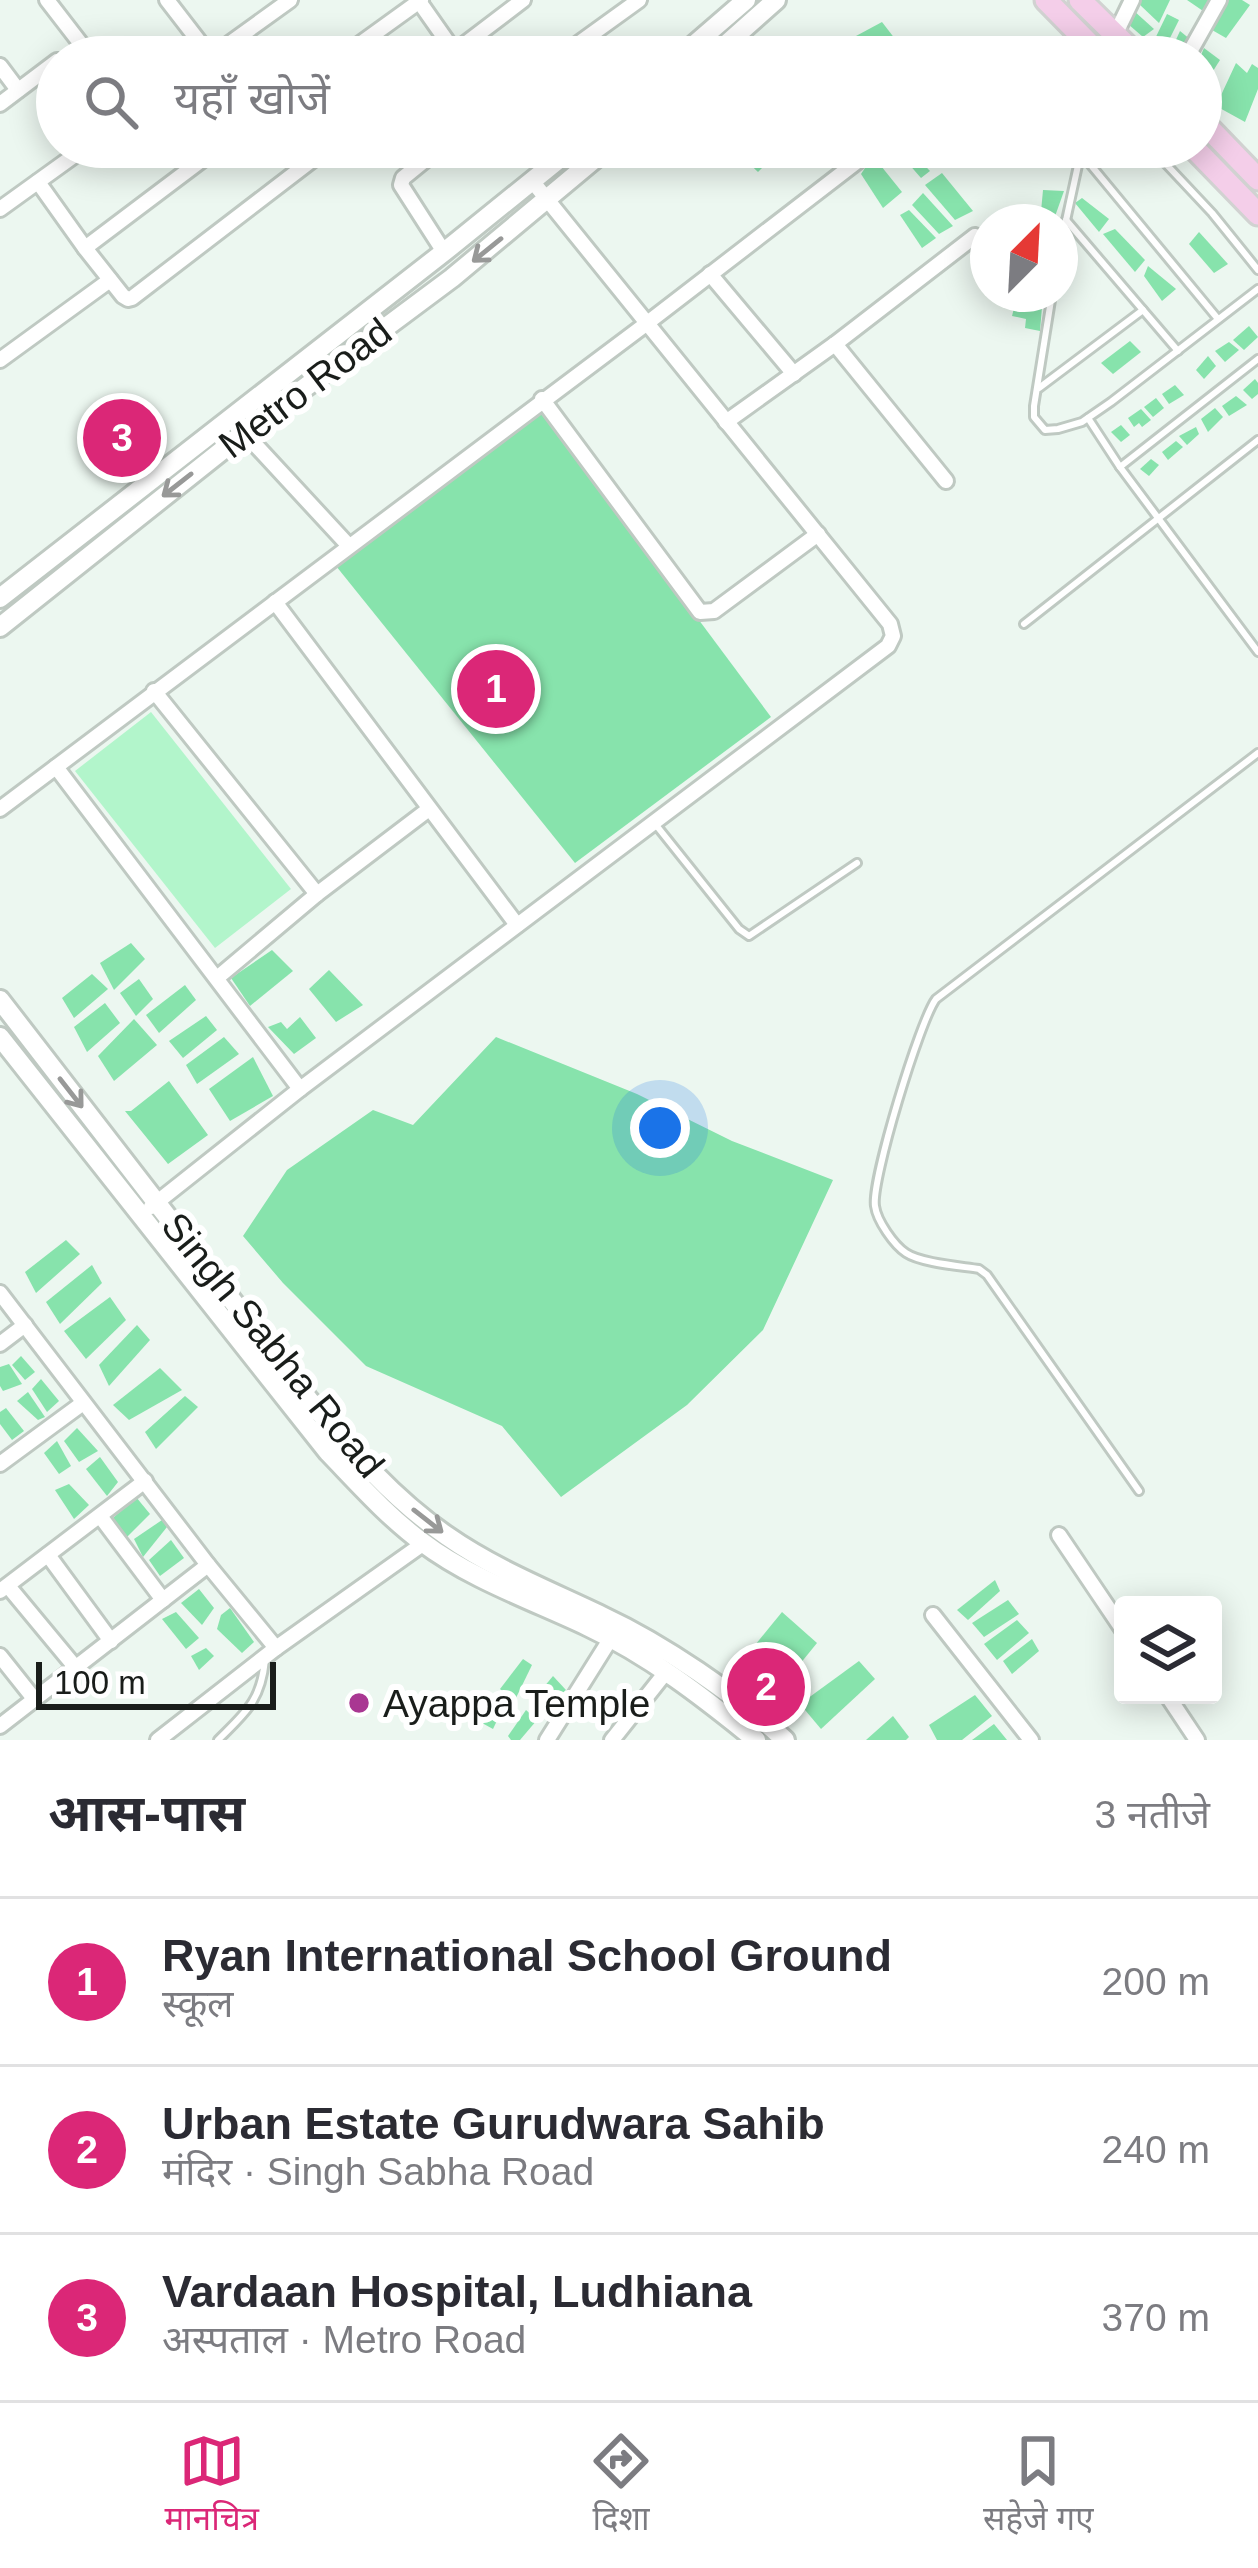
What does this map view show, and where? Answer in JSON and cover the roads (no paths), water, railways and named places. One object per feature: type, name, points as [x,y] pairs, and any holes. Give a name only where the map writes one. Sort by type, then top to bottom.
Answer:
[{"type":"main road","points":[[1046,0],[1081,36]]},
{"type":"main road","points":[[1080,0],[1115,35]]},
{"type":"main road","points":[[1222,141],[1258,178]]},
{"type":"main road","points":[[1213,168],[1258,214]]},
{"type":"street","points":[[47,0],[75,36]]},
{"type":"street","points":[[167,0],[195,36]]},
{"type":"street","points":[[370,36],[419,0],[441,36]]},
{"type":"street","points":[[477,36],[523,0]]},
{"type":"street","points":[[589,36],[638,0]]},
{"type":"street","points":[[704,36],[746,0]]},
{"type":"street","points":[[736,36],[776,0]]},
{"type":"street","points":[[1115,35],[1132,0]]},
{"type":"street","points":[[1199,36],[1219,0]]},
{"type":"street","points":[[242,36],[288,1]]},
{"type":"street","points":[[0,66],[18,90]]},
{"type":"street","points":[[0,104],[36,76]]},
{"type":"street","points":[[0,209],[57,168]]},
{"type":"street","points":[[85,248],[191,168]]},
{"type":"street","points":[[38,182],[128,299],[296,168]]},
{"type":"street","points":[[416,168],[401,185],[444,252]]},
{"type":"street","name":"Metro Road","points":[[0,627],[549,168]]},
{"type":"street","name":"Metro Road","points":[[3,590],[452,278],[584,168]]},
{"type":"street","points":[[0,809],[848,168]]},
{"type":"street","points":[[149,1209],[892,640],[890,624],[533,182]]},
{"type":"street","points":[[727,422],[970,239]]},
{"type":"street","points":[[710,274],[794,374]]},
{"type":"street","points":[[0,360],[110,280]]},
{"type":"street","points":[[835,344],[946,482]]},
{"type":"street","points":[[542,399],[700,612],[713,611],[818,534]]},
{"type":"street","points":[[237,425],[349,546]]},
{"type":"street","points":[[3,590],[22,610]]},
{"type":"street","points":[[275,602],[517,925]]},
{"type":"street","points":[[154,692],[317,894]]},
{"type":"street","points":[[56,767],[300,1089]]},
{"type":"street","points":[[217,978],[429,809]]},
{"type":"street","name":"Singh Sabha Road","points":[[0,1000],[328,1452],[377,1502],[424,1543],[494,1584],[671,1666],[768,1724],[784,1740]]},
{"type":"street","points":[[2,1045],[24,1033]]},
{"type":"street","name":"Singh Sabha Road","points":[[2,1045],[149,1209],[332,1427],[415,1512],[472,1552],[603,1616],[671,1666],[756,1740]]},
{"type":"street","points":[[0,1293],[271,1652]]},
{"type":"street","points":[[0,1344],[25,1325]]},
{"type":"street","points":[[0,1464],[83,1402]]},
{"type":"street","points":[[76,1668],[4,1588],[145,1481]]},
{"type":"street","points":[[100,1516],[163,1600]]},
{"type":"street","points":[[1059,1535],[1114,1617]]},
{"type":"street","points":[[158,1740],[424,1543]]},
{"type":"street","points":[[48,1556],[111,1641]]},
{"type":"street","points":[[0,1726],[208,1564]]},
{"type":"street","points":[[933,1615],[1031,1740]]},
{"type":"street","points":[[547,1740],[611,1639]]},
{"type":"street","points":[[0,1656],[35,1700]]},
{"type":"street","points":[[612,1740],[671,1666]]},
{"type":"street","points":[[1173,1704],[1197,1740]]},
{"type":"lane","points":[[1069,204],[1077,168]]},
{"type":"lane","points":[[1096,168],[1219,319]]},
{"type":"lane","points":[[1169,168],[1258,270]]},
{"type":"lane","points":[[1078,234],[1178,351]]},
{"type":"lane","points":[[1049,312],[1034,417],[1045,430],[1088,418],[1258,289]]},
{"type":"lane","points":[[1036,391],[1143,310]]},
{"type":"lane","points":[[1120,466],[1258,359]]},
{"type":"lane","points":[[1088,418],[1258,652]]},
{"type":"lane","points":[[1024,624],[1258,440]]},
{"type":"lane","points":[[1139,1491],[987,1275],[980,1269],[905,1252],[878,1218],[875,1192],[899,1100],[926,1015],[936,999],[1258,753]]},
{"type":"lane","points":[[653,822],[749,937],[857,863]]},
{"type":"lane","points":[[218,1740],[255,1700],[271,1652]]},
{"type":"place","name":"Vardaan Hospital, Ludhiana","points":[[122,438]]},
{"type":"place","name":"Ryan International School Ground","points":[[496,689]]},
{"type":"place","name":"Urban Estate Gurudwara Sahib","points":[[766,1687]]},
{"type":"place","name":"Ayappa Temple","points":[[359,1703]]}]
